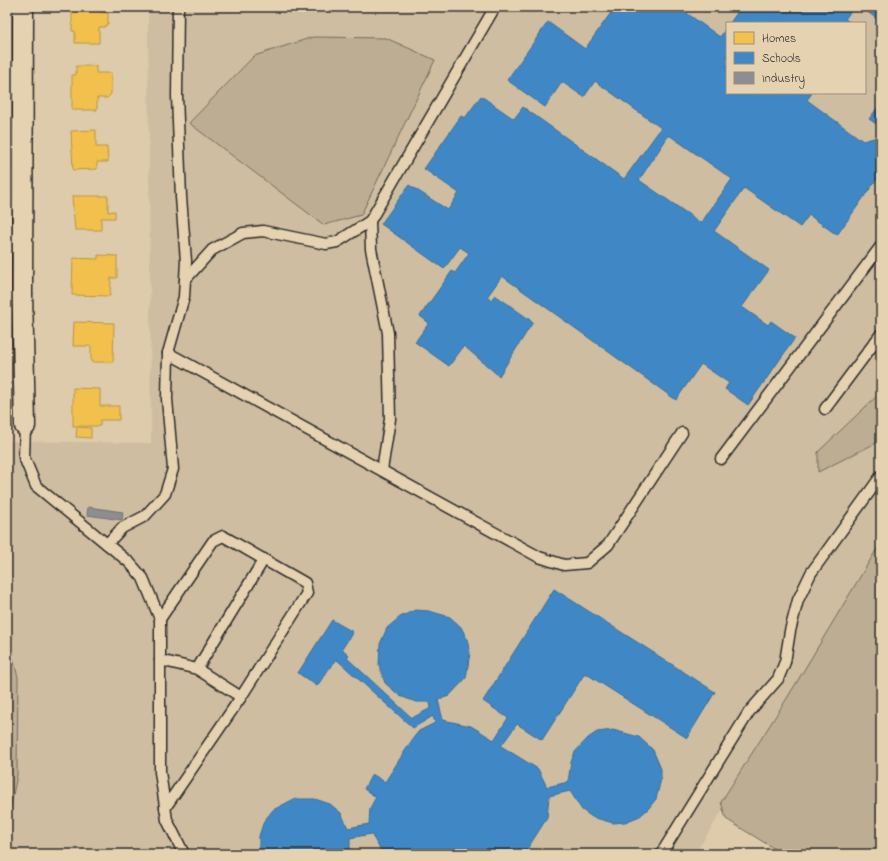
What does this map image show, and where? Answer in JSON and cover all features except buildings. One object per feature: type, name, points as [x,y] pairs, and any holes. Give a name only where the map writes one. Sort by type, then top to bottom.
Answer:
[{"type":"street","points":[[24,7],[15,46],[15,294],[25,426]]},
{"type":"lane","points":[[107,544],[122,528],[145,516],[165,494],[173,469],[167,399],[168,353],[184,297],[186,261],[181,197],[177,96],[178,7]]},
{"type":"lane","points":[[185,280],[212,250],[243,233],[263,231],[326,244],[337,242],[370,221],[495,7]]},
{"type":"lane","points":[[370,221],[371,249],[388,333],[390,419],[382,470]]},
{"type":"lane","points":[[721,459],[881,246]]},
{"type":"lane","points":[[825,408],[881,334]]},
{"type":"lane","points":[[168,353],[539,557],[564,565],[587,563],[608,545],[682,433]]},
{"type":"lane","points":[[25,426],[24,457],[36,486],[130,563],[142,578],[160,619],[160,772],[167,820],[184,854]]},
{"type":"lane","points":[[662,854],[749,712],[778,680],[786,662],[790,631],[798,600],[811,573],[881,476]]},
{"type":"lane","points":[[160,619],[213,541],[223,536],[305,583],[307,593],[241,697],[165,808]]},
{"type":"lane","points":[[197,669],[264,560]]},
{"type":"lane","points":[[160,660],[197,669],[241,697]]},
{"type":"shaded area","points":[[148,7],[881,7],[881,558],[695,854],[7,854],[7,441],[151,443]]},
{"type":"shaded area","points":[[313,37],[386,38],[435,60],[361,215],[324,225],[189,123],[254,56]]},
{"type":"shaded area","points":[[881,392],[880,441],[818,472],[818,452]]},
{"type":"shaded area","points":[[881,542],[881,854],[783,854],[726,819],[721,802],[789,695]]},
{"type":"shaded area","points":[[7,636],[18,677],[17,775],[7,826]]}]
